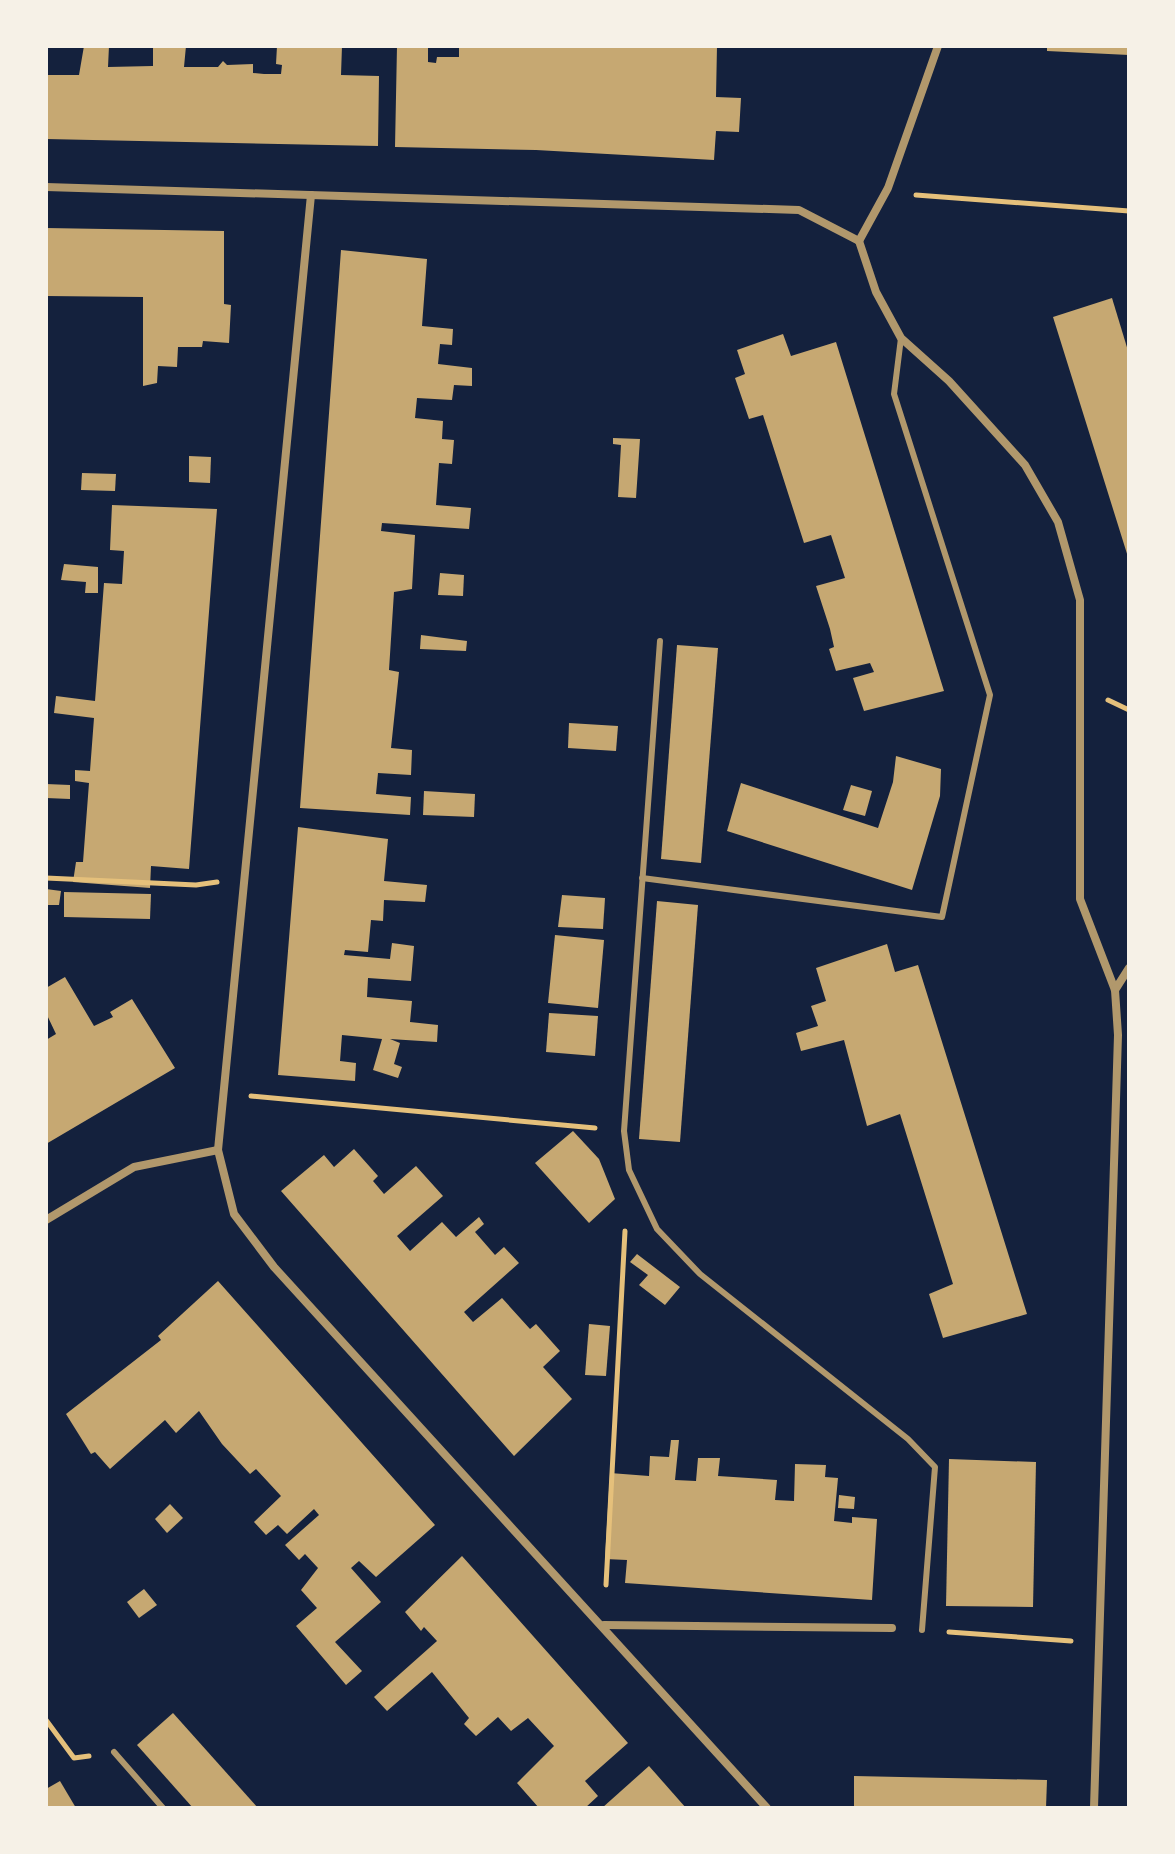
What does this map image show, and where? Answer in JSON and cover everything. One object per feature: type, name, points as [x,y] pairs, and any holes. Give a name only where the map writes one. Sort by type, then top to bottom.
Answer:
[{"type":"street","points":[[859,241],[888,188],[938,46]]},
{"type":"street","points":[[46,187],[799,210],[859,241],[876,292],[901,338],[949,381],[1025,465],[1058,522],[1080,600],[1080,899],[1115,990],[1118,1050],[1102,1644],[1094,1808]]},
{"type":"street","points":[[311,195],[218,1150],[234,1214],[274,1267],[604,1625],[767,1808]]},
{"type":"street","points":[[1115,990],[1129,968]]},
{"type":"street","points":[[46,1220],[134,1167],[218,1150]]},
{"type":"street","points":[[604,1625],[892,1628]]},
{"type":"lane","points":[[642,878],[942,917],[990,695],[894,394],[901,338]]},
{"type":"lane","points":[[660,641],[624,1131],[629,1170],[657,1229],[700,1274],[908,1439],[935,1467],[922,1630]]},
{"type":"lane","points":[[114,1752],[163,1808]]},
{"type":"path","points":[[888,188],[913,195],[1129,211]]},
{"type":"path","points":[[46,878],[196,885],[245,877]]},
{"type":"path","points":[[224,1094],[624,1131]]},
{"type":"path","points":[[604,1625],[629,1170]]},
{"type":"path","points":[[922,1630],[1102,1644]]},
{"type":"path","points":[[46,1720],[74,1758],[114,1752]]},
{"type":"building","points":[[84,46],[109,46],[108,67],[153,66],[153,46],[186,46],[184,67],[218,67],[223,61],[227,65],[253,64],[253,73],[281,74],[282,65],[276,64],[277,46],[342,46],[341,75],[379,76],[378,146],[46,139],[46,75],[79,75]]},
{"type":"building","points":[[397,46],[428,46],[428,62],[436,63],[437,57],[459,57],[459,46],[717,46],[716,97],[741,98],[739,132],[716,131],[714,160],[536,150],[395,147]]},
{"type":"building","points":[[1047,46],[1129,46],[1129,55],[1047,51]]},
{"type":"building","points":[[46,228],[224,231],[224,304],[231,305],[229,343],[203,341],[202,347],[178,347],[177,367],[158,366],[157,383],[143,386],[143,297],[46,296]]},
{"type":"building","points":[[341,250],[427,259],[422,326],[453,329],[452,345],[440,344],[438,364],[472,368],[472,386],[454,385],[452,400],[417,398],[415,418],[443,421],[442,439],[454,440],[452,464],[439,463],[436,505],[471,508],[469,529],[382,523],[381,531],[415,535],[412,589],[394,592],[389,670],[399,672],[391,748],[412,750],[411,775],[378,773],[376,794],[411,797],[410,815],[300,808]]},
{"type":"building","points":[[1112,298],[1129,354],[1128,557],[1053,317]]},
{"type":"building","points":[[783,334],[791,356],[836,342],[944,691],[864,711],[853,678],[874,672],[870,663],[836,671],[829,649],[834,647],[830,629],[816,586],[845,578],[831,535],[804,543],[763,415],[749,419],[735,378],[745,374],[737,350]]},
{"type":"building","points":[[613,438],[640,439],[636,498],[618,497],[621,445],[613,444]]},
{"type":"building","points":[[189,456],[211,457],[210,483],[189,482]]},
{"type":"building","points":[[82,473],[116,474],[115,491],[81,490]]},
{"type":"building","points":[[112,505],[217,509],[189,869],[151,866],[150,888],[73,882],[76,862],[83,862],[89,783],[75,781],[75,770],[90,771],[94,718],[54,713],[56,696],[95,701],[104,583],[122,584],[124,551],[110,550]]},
{"type":"building","points":[[64,564],[98,567],[98,593],[85,593],[86,582],[61,580]]},
{"type":"building","points":[[440,573],[464,575],[463,596],[438,595]]},
{"type":"building","points":[[421,635],[467,641],[466,651],[420,649]]},
{"type":"building","points":[[677,645],[718,648],[701,863],[661,859]]},
{"type":"building","points":[[569,723],[618,726],[616,751],[568,748]]},
{"type":"building","points":[[896,756],[941,769],[940,796],[912,890],[727,831],[741,783],[878,828],[893,782]]},
{"type":"building","points":[[46,784],[70,785],[70,799],[46,798]]},
{"type":"building","points":[[851,785],[872,791],[865,816],[843,810]]},
{"type":"building","points":[[424,791],[475,794],[474,817],[423,815]]},
{"type":"building","points":[[298,827],[388,839],[384,881],[427,885],[425,902],[384,900],[383,921],[371,920],[368,952],[345,950],[344,955],[390,959],[392,943],[414,946],[411,981],[368,978],[367,997],[412,1001],[410,1022],[438,1025],[437,1042],[390,1039],[400,1043],[394,1064],[402,1067],[398,1078],[373,1070],[382,1039],[342,1035],[340,1061],[356,1063],[355,1081],[278,1075]]},
{"type":"building","points":[[46,889],[61,891],[59,905],[46,905]]},
{"type":"building","points":[[64,892],[151,894],[150,919],[64,917]]},
{"type":"building","points":[[562,895],[605,898],[603,929],[558,927]]},
{"type":"building","points":[[657,901],[698,905],[680,1142],[639,1139]]},
{"type":"building","points":[[555,935],[604,940],[598,1008],[548,1003]]},
{"type":"building","points":[[887,944],[895,972],[918,965],[1027,1314],[943,1338],[929,1294],[953,1284],[900,1114],[867,1126],[844,1040],[801,1051],[796,1033],[818,1026],[811,1006],[826,1001],[816,968]]},
{"type":"building","points":[[65,977],[94,1026],[113,1017],[110,1012],[132,999],[175,1068],[46,1144],[46,1040],[56,1034],[46,1013],[46,988]]},
{"type":"building","points":[[549,1013],[598,1016],[595,1056],[546,1052]]},
{"type":"building","points":[[573,1131],[599,1159],[615,1199],[589,1223],[535,1163]]},
{"type":"building","points":[[354,1149],[378,1176],[373,1181],[384,1194],[416,1166],[443,1196],[397,1236],[410,1251],[442,1222],[456,1237],[479,1217],[484,1224],[475,1232],[495,1255],[504,1247],[519,1263],[464,1312],[473,1322],[502,1298],[530,1329],[536,1324],[560,1351],[543,1367],[572,1399],[514,1456],[281,1191],[324,1155],[334,1167]]},
{"type":"building","points":[[637,1254],[680,1287],[665,1305],[639,1285],[648,1275],[630,1262]]},
{"type":"building","points":[[218,1281],[435,1525],[376,1577],[359,1561],[351,1568],[381,1602],[335,1642],[362,1671],[346,1685],[296,1626],[317,1608],[301,1590],[318,1568],[305,1554],[299,1560],[285,1545],[319,1515],[314,1509],[287,1534],[278,1525],[266,1535],[254,1522],[281,1496],[256,1469],[250,1474],[222,1444],[199,1411],[176,1433],[165,1420],[110,1469],[95,1452],[91,1454],[66,1414],[161,1340],[158,1336]]},
{"type":"building","points":[[589,1324],[610,1326],[606,1376],[585,1375]]},
{"type":"building","points":[[671,1440],[679,1440],[675,1480],[696,1481],[698,1458],[720,1458],[718,1476],[777,1480],[775,1500],[794,1501],[795,1464],[826,1465],[825,1477],[838,1478],[834,1521],[852,1523],[852,1517],[877,1519],[872,1600],[625,1583],[627,1560],[605,1559],[610,1473],[649,1476],[650,1456],[669,1457]]},
{"type":"building","points":[[949,1459],[1036,1462],[1033,1607],[946,1606]]},
{"type":"building","points":[[839,1495],[855,1497],[854,1509],[838,1508]]},
{"type":"building","points":[[170,1504],[183,1518],[167,1533],[155,1519]]},
{"type":"building","points":[[462,1556],[628,1743],[585,1781],[598,1796],[585,1808],[539,1808],[517,1783],[554,1746],[528,1718],[511,1731],[498,1717],[476,1736],[464,1724],[469,1718],[432,1672],[387,1711],[374,1697],[437,1641],[424,1627],[421,1631],[405,1612]]},
{"type":"building","points":[[144,1589],[157,1605],[139,1618],[127,1602]]},
{"type":"building","points":[[173,1713],[258,1808],[193,1808],[137,1745]]},
{"type":"building","points":[[649,1766],[686,1808],[602,1808]]},
{"type":"building","points":[[854,1776],[1047,1780],[1046,1808],[854,1808]]},
{"type":"building","points":[[60,1781],[76,1808],[46,1808],[46,1789]]}]
